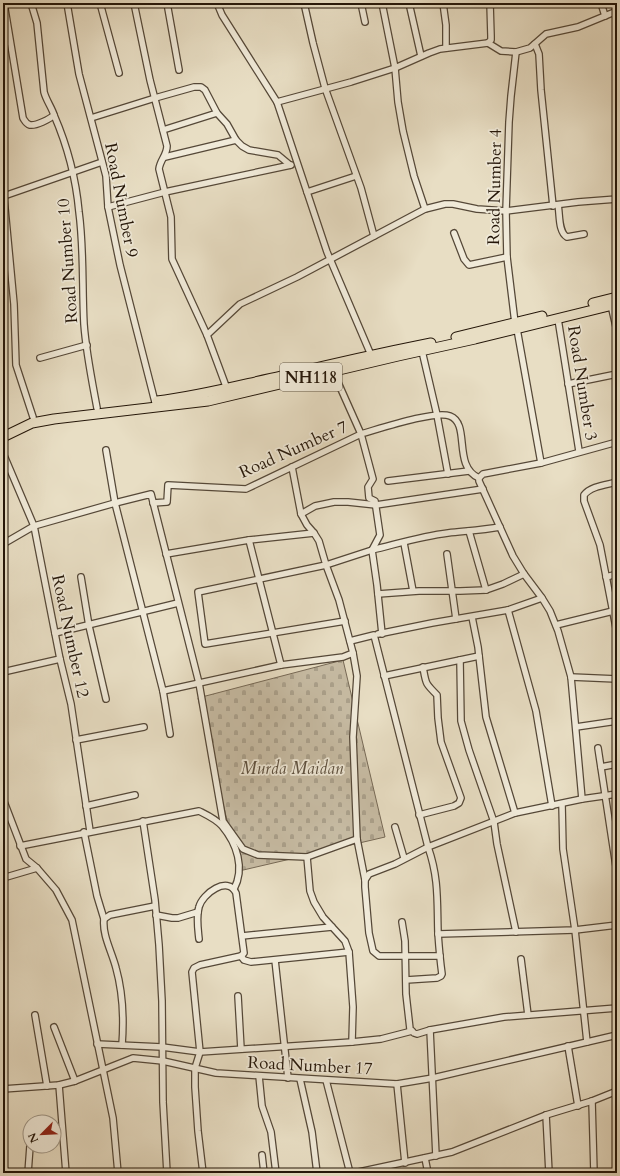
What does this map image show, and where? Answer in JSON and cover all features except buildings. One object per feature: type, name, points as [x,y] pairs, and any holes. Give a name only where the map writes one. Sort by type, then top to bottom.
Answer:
[{"type":"highway","name":"NH118","points":[[3,430],[33,417],[180,399],[422,351],[617,297]]},
{"type":"highway","name":"NH118","points":[[3,437],[37,422],[74,416],[195,403],[235,395],[332,368],[371,354],[558,319],[614,304]]},
{"type":"street","points":[[4,3],[26,123],[35,125],[51,118],[54,115]]},
{"type":"street","name":"Road Number 10","points":[[31,3],[37,23],[43,87],[46,101],[53,111],[65,142],[80,212],[84,326],[97,408]]},
{"type":"street","name":"Road Number 9","points":[[67,3],[79,74],[106,176],[108,206],[120,265],[156,402]]},
{"type":"street","points":[[100,3],[119,73]]},
{"type":"street","points":[[134,3],[167,146],[165,157],[160,162],[159,169],[171,217],[172,259],[207,334],[227,389]]},
{"type":"street","points":[[167,3],[179,70]]},
{"type":"street","points":[[217,3],[222,15],[277,102],[330,259],[371,354]]},
{"type":"street","points":[[304,3],[313,43],[326,88],[356,176],[374,236]]},
{"type":"street","points":[[361,3],[365,22]]},
{"type":"street","points":[[382,3],[395,68],[398,102],[403,131],[414,176],[425,209]]},
{"type":"street","points":[[409,3],[422,56]]},
{"type":"street","points":[[443,3],[446,25],[446,48]]},
{"type":"street","points":[[488,44],[491,40],[490,3]]},
{"type":"street","points":[[601,3],[605,16]]},
{"type":"street","points":[[277,102],[351,82],[395,68],[429,53],[446,48],[488,44],[501,51],[516,52],[530,48],[546,34],[578,27],[617,11]]},
{"type":"street","points":[[535,44],[539,54],[541,90],[556,205],[562,230],[564,236],[567,237],[584,234]]},
{"type":"street","name":"Road Number 4","points":[[516,52],[509,116],[506,211],[507,257],[516,326],[541,463]]},
{"type":"street","points":[[91,118],[194,87],[201,87],[205,90],[217,113],[242,146],[249,150],[278,154],[290,165]]},
{"type":"street","points":[[163,130],[217,113]]},
{"type":"street","points":[[165,157],[236,140]]},
{"type":"street","points":[[4,196],[102,162]]},
{"type":"street","points":[[108,206],[165,192],[298,164]]},
{"type":"street","points":[[307,192],[356,176]]},
{"type":"street","points":[[3,186],[13,296],[16,365],[33,417]]},
{"type":"street","points":[[207,334],[240,304],[297,277],[425,209],[444,204],[453,204],[477,209],[506,211],[617,199]]},
{"type":"street","points":[[454,233],[464,259],[469,265],[507,257]]},
{"type":"street","points":[[614,304],[617,331]]},
{"type":"street","name":"Road Number 3","points":[[558,319],[579,451]]},
{"type":"street","points":[[40,358],[87,345]]},
{"type":"street","points":[[422,351],[437,415],[448,474]]},
{"type":"street","name":"Road Number 7","points":[[153,503],[167,502],[168,485],[246,489],[361,434],[332,368]]},
{"type":"street","points":[[568,384],[617,374]]},
{"type":"street","points":[[382,634],[372,550],[380,535],[375,501],[369,498],[368,487],[373,479],[361,434],[431,416],[450,415],[457,420],[460,426],[464,461],[469,471],[472,475],[479,478],[513,556],[542,598],[556,625],[572,677],[582,799]]},
{"type":"street","points":[[479,478],[481,475],[541,463],[579,451],[617,442]]},
{"type":"street","points":[[106,450],[115,503],[163,691],[170,734]]},
{"type":"street","name":"Road Number 12","points":[[3,453],[34,526],[60,659],[71,704],[86,806],[87,832],[97,896],[104,919],[104,929],[116,969],[121,996],[124,1024],[122,1045]]},
{"type":"street","points":[[292,467],[301,514],[319,542],[339,600],[353,653],[357,676],[353,737],[357,839],[365,880],[369,933],[373,951],[379,956],[440,956]]},
{"type":"street","points":[[388,481],[469,471]]},
{"type":"street","points":[[617,482],[593,488],[584,495],[584,501],[600,545],[617,633]]},
{"type":"street","points":[[301,514],[315,506],[334,502],[376,505],[483,489]]},
{"type":"street","points":[[3,544],[34,526],[151,494],[199,683],[223,821],[243,850],[258,854],[307,857],[357,839]]},
{"type":"street","points":[[345,621],[204,644],[198,592],[326,565],[372,550],[429,536],[500,527]]},
{"type":"street","points":[[468,531],[486,590]]},
{"type":"street","points":[[166,554],[249,540],[314,533]]},
{"type":"street","points":[[249,540],[281,665]]},
{"type":"street","points":[[404,543],[413,591]]},
{"type":"street","points":[[447,554],[456,619]]},
{"type":"street","points":[[378,594],[413,591],[486,590],[524,574]]},
{"type":"street","points":[[606,577],[617,574]]},
{"type":"street","points":[[81,578],[89,626],[106,699]]},
{"type":"street","points":[[350,641],[432,623],[508,610],[542,598]]},
{"type":"street","points":[[55,634],[178,603]]},
{"type":"street","points":[[508,610],[536,711],[552,806]]},
{"type":"street","points":[[556,625],[613,611]]},
{"type":"street","points":[[472,617],[479,656],[486,717],[515,813]]},
{"type":"street","points":[[374,635],[437,882],[438,934],[442,974],[440,977],[406,980]]},
{"type":"street","points":[[163,691],[281,665],[343,657],[353,653]]},
{"type":"street","points":[[384,676],[479,656]]},
{"type":"street","points":[[3,672],[60,659]]},
{"type":"street","points":[[460,660],[461,721],[469,750],[494,822],[497,844],[516,932]]},
{"type":"street","points":[[419,815],[454,806],[459,803],[461,798],[441,742],[437,695],[430,690],[426,683],[423,668]]},
{"type":"street","points":[[572,677],[617,679]]},
{"type":"street","points":[[576,727],[617,722]]},
{"type":"street","points":[[76,740],[144,727]]},
{"type":"street","points":[[598,748],[617,873]]},
{"type":"street","points":[[601,767],[617,764]]},
{"type":"street","points":[[365,880],[369,874],[395,864],[404,858],[428,847],[515,813],[582,799],[617,794]]},
{"type":"street","points":[[86,806],[135,795]]},
{"type":"street","points":[[3,800],[26,859],[37,868],[56,890],[72,920],[113,1118],[118,1173]]},
{"type":"street","points":[[562,804],[563,849],[575,930],[587,1042]]},
{"type":"street","points":[[20,846],[199,811],[221,825],[229,836],[238,856],[240,871],[239,880],[234,889]]},
{"type":"street","points":[[143,821],[156,915],[162,1001],[163,1102],[167,1173]]},
{"type":"street","points":[[395,827],[404,858]]},
{"type":"street","points":[[307,857],[310,891],[314,902],[323,917],[345,941],[349,952],[352,999],[352,1042]]},
{"type":"street","points":[[3,878],[37,868]]},
{"type":"street","points":[[199,939],[198,912],[201,900],[212,891],[228,885],[234,889],[236,893],[244,953],[241,956],[200,965],[193,970],[200,1052],[195,1068],[194,1087],[203,1173]]},
{"type":"street","points":[[104,919],[110,915],[155,906]]},
{"type":"street","points":[[156,915],[178,918],[198,912]]},
{"type":"street","points":[[402,922],[405,941],[406,994],[410,1029],[417,1034],[430,1030],[504,1017],[617,1008]]},
{"type":"street","points":[[438,934],[575,930],[617,925]]},
{"type":"street","points":[[242,936],[332,927]]},
{"type":"street","points":[[241,956],[244,960],[251,962],[349,952]]},
{"type":"street","points":[[275,960],[288,1078]]},
{"type":"street","points":[[521,960],[528,1015]]},
{"type":"street","points":[[238,996],[241,1049]]},
{"type":"street","points":[[35,1015],[47,1086]]},
{"type":"street","points":[[54,1027],[75,1081]]},
{"type":"street","points":[[430,1030],[436,1156]]},
{"type":"street","points":[[97,1044],[162,1047],[200,1052],[352,1042],[381,1039],[412,1031]]},
{"type":"street","name":"Road Number 17","points":[[3,1089],[59,1085],[75,1081],[133,1058],[163,1060],[216,1074],[397,1084],[433,1078],[617,1035]]},
{"type":"street","points":[[568,1046],[578,1106]]},
{"type":"street","points":[[260,1076],[262,1106],[271,1132],[276,1173]]},
{"type":"street","points":[[300,1078],[312,1132],[317,1173]]},
{"type":"street","points":[[326,1080],[350,1173]]},
{"type":"street","points":[[397,1084],[405,1162]]},
{"type":"street","points":[[59,1085],[66,1173]]},
{"type":"street","points":[[354,1173],[374,1171],[405,1162],[452,1152],[546,1115],[578,1106],[617,1091]]},
{"type":"street","points":[[592,1101],[594,1173]]},
{"type":"street","points":[[546,1115],[549,1173]]},
{"type":"street","points":[[28,1173],[29,1154]]},
{"type":"street","points":[[262,1155],[264,1173]]},
{"type":"street","points":[[425,1158],[428,1173]]},
{"type":"green space","name":"Murda Maidan","points":[[343,660],[385,837],[239,871],[198,698]]}]
